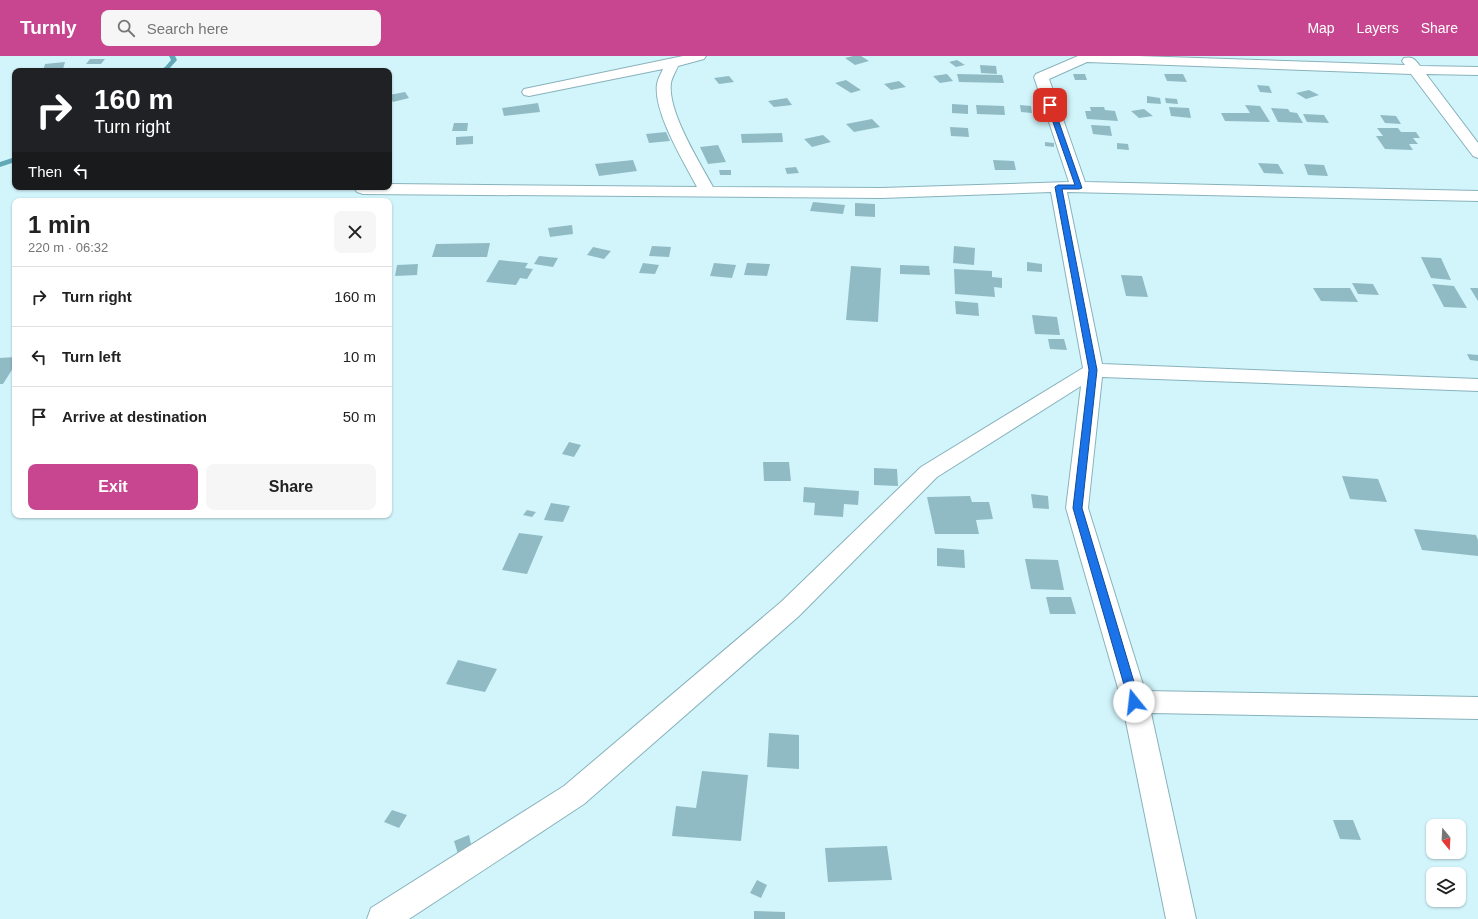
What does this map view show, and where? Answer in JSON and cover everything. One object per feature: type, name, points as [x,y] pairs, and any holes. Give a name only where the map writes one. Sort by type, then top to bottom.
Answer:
[{"type":"street","points":[[529,92],[673,63],[699,56]]},
{"type":"street","points":[[1404,56],[1478,153]]},
{"type":"street","points":[[1079,188],[1041,77],[1085,58],[1200,59],[1478,72]]},
{"type":"street","points":[[673,63],[664,85],[668,107],[680,138],[708,192]]},
{"type":"street","points":[[1058,187],[1093,370],[1077,508],[1134,702],[1181,919]]},
{"type":"street","points":[[392,189],[881,193],[1058,187],[1478,196]]},
{"type":"street","points":[[382,919],[574,795],[790,609],[929,472],[1093,370],[1478,385]]},
{"type":"street","points":[[1134,702],[1478,708]]},
{"type":"building","points":[[861,56],[869,61],[855,65],[845,58]]},
{"type":"building","points":[[90,59],[105,59],[101,64],[86,64]]},
{"type":"building","points":[[957,60],[965,65],[956,67],[949,62]]},
{"type":"building","points":[[65,62],[63,68],[44,68],[45,64]]},
{"type":"building","points":[[980,65],[996,66],[997,74],[981,73]]},
{"type":"building","points":[[947,74],[953,81],[940,83],[933,76]]},
{"type":"building","points":[[957,74],[1002,75],[1004,83],[959,82]]},
{"type":"building","points":[[1073,74],[1085,74],[1087,80],[1075,80]]},
{"type":"building","points":[[1164,74],[1183,74],[1187,82],[1167,81]]},
{"type":"building","points":[[729,76],[734,82],[719,84],[714,78]]},
{"type":"building","points":[[846,80],[861,90],[851,93],[835,83]]},
{"type":"building","points":[[899,81],[906,87],[891,90],[884,84]]},
{"type":"building","points":[[1257,85],[1269,86],[1272,93],[1260,92]]},
{"type":"building","points":[[1309,90],[1319,95],[1306,99],[1296,93]]},
{"type":"building","points":[[405,92],[409,98],[393,102],[392,94]]},
{"type":"building","points":[[1147,96],[1160,98],[1161,104],[1147,103]]},
{"type":"building","points":[[787,98],[792,105],[774,107],[768,101]]},
{"type":"building","points":[[1165,98],[1177,99],[1178,104],[1166,103]]},
{"type":"building","points":[[538,103],[540,112],[504,116],[502,108]]},
{"type":"building","points":[[952,104],[968,105],[968,114],[952,113]]},
{"type":"building","points":[[976,105],[1004,106],[1005,115],[977,114]]},
{"type":"building","points":[[1020,105],[1031,106],[1032,113],[1021,112]]},
{"type":"building","points":[[1245,105],[1260,106],[1270,122],[1225,121],[1221,113],[1250,113]]},
{"type":"building","points":[[1090,107],[1104,107],[1105,110],[1115,111],[1118,121],[1087,119],[1085,111],[1091,111]]},
{"type":"building","points":[[1169,107],[1189,108],[1191,118],[1171,116]]},
{"type":"building","points":[[1271,108],[1288,109],[1290,112],[1297,113],[1303,123],[1278,122]]},
{"type":"building","points":[[1144,109],[1153,116],[1139,118],[1131,111]]},
{"type":"building","points":[[1303,114],[1324,115],[1329,123],[1307,122]]},
{"type":"building","points":[[1380,115],[1396,116],[1401,124],[1385,123]]},
{"type":"building","points":[[872,119],[880,127],[854,132],[846,124]]},
{"type":"building","points":[[454,123],[468,123],[467,131],[452,131]]},
{"type":"building","points":[[1091,125],[1110,126],[1112,136],[1093,134]]},
{"type":"building","points":[[950,127],[968,128],[969,137],[951,136]]},
{"type":"building","points":[[1377,128],[1398,128],[1401,132],[1416,132],[1420,138],[1413,138],[1418,144],[1409,144],[1413,150],[1385,149],[1376,136],[1383,136]]},
{"type":"building","points":[[666,132],[670,141],[649,143],[646,134]]},
{"type":"building","points":[[782,133],[783,142],[742,143],[741,134]]},
{"type":"building","points":[[823,135],[831,142],[812,147],[804,139]]},
{"type":"building","points":[[473,136],[473,144],[456,145],[456,137]]},
{"type":"building","points":[[1045,142],[1054,143],[1054,147],[1045,146]]},
{"type":"building","points":[[1117,143],[1128,144],[1129,150],[1117,149]]},
{"type":"building","points":[[718,145],[726,162],[708,164],[700,147]]},
{"type":"building","points":[[633,160],[637,171],[599,176],[595,164]]},
{"type":"building","points":[[993,160],[1014,161],[1016,170],[995,170]]},
{"type":"building","points":[[1258,163],[1278,164],[1284,174],[1264,173]]},
{"type":"building","points":[[1304,164],[1324,165],[1328,176],[1308,175]]},
{"type":"building","points":[[796,167],[799,173],[787,174],[785,168]]},
{"type":"building","points":[[719,170],[731,170],[731,175],[720,175]]},
{"type":"building","points":[[813,202],[845,205],[843,214],[810,211]]},
{"type":"building","points":[[855,203],[875,204],[875,217],[855,216]]},
{"type":"building","points":[[572,225],[573,234],[550,237],[548,228]]},
{"type":"building","points":[[490,243],[487,257],[432,257],[436,244]]},
{"type":"building","points":[[652,246],[671,247],[669,257],[649,256]]},
{"type":"building","points":[[954,246],[975,248],[974,265],[953,263]]},
{"type":"building","points":[[593,247],[611,251],[604,259],[587,255]]},
{"type":"building","points":[[539,256],[558,258],[553,267],[534,264]]},
{"type":"building","points":[[1421,257],[1441,258],[1451,280],[1431,278]]},
{"type":"building","points":[[499,260],[528,263],[525,268],[533,269],[527,279],[520,278],[516,285],[486,282]]},
{"type":"building","points":[[1027,262],[1042,264],[1042,272],[1027,271]]},
{"type":"building","points":[[643,263],[659,265],[655,274],[639,273]]},
{"type":"building","points":[[714,263],[736,265],[732,278],[710,276]]},
{"type":"building","points":[[747,263],[770,264],[767,276],[744,275]]},
{"type":"building","points":[[418,264],[417,275],[395,276],[397,265]]},
{"type":"building","points":[[900,265],[929,266],[930,275],[900,274]]},
{"type":"building","points":[[851,266],[881,268],[878,322],[846,320]]},
{"type":"building","points":[[954,269],[992,271],[992,277],[1002,278],[1002,288],[994,287],[995,297],[955,294]]},
{"type":"building","points":[[1121,275],[1142,276],[1148,297],[1126,296]]},
{"type":"building","points":[[1352,283],[1373,284],[1379,295],[1358,294]]},
{"type":"building","points":[[1432,284],[1454,286],[1467,308],[1444,307]]},
{"type":"building","points":[[1313,288],[1350,288],[1358,302],[1321,301]]},
{"type":"building","points":[[1470,288],[1478,288],[1478,301]]},
{"type":"building","points":[[955,301],[978,303],[979,316],[956,314]]},
{"type":"building","points":[[1032,315],[1057,317],[1060,335],[1035,334]]},
{"type":"building","points":[[1048,339],[1064,339],[1067,350],[1050,349]]},
{"type":"building","points":[[1467,354],[1478,355],[1478,361],[1470,360]]},
{"type":"building","points":[[12,357],[12,370],[3,384],[0,384],[0,358]]},
{"type":"building","points":[[569,442],[581,445],[574,457],[562,454]]},
{"type":"building","points":[[763,462],[789,462],[791,481],[764,481]]},
{"type":"building","points":[[874,468],[897,469],[898,486],[874,485]]},
{"type":"building","points":[[1342,476],[1378,479],[1387,502],[1350,499]]},
{"type":"building","points":[[804,487],[859,491],[858,505],[844,504],[843,517],[814,515],[815,503],[803,502]]},
{"type":"building","points":[[1031,494],[1048,496],[1049,509],[1033,508]]},
{"type":"building","points":[[970,496],[972,502],[989,502],[993,519],[976,520],[979,534],[935,534],[927,497]]},
{"type":"building","points":[[551,503],[570,506],[563,522],[544,520]]},
{"type":"building","points":[[527,510],[536,512],[532,517],[523,515]]},
{"type":"building","points":[[1414,529],[1476,535],[1478,540],[1478,556],[1422,550]]},
{"type":"building","points":[[519,533],[543,536],[527,574],[502,570]]},
{"type":"building","points":[[937,548],[964,550],[965,568],[937,566]]},
{"type":"building","points":[[1025,559],[1058,560],[1064,590],[1031,589]]},
{"type":"building","points":[[1046,597],[1071,597],[1076,614],[1050,614]]},
{"type":"building","points":[[458,660],[497,669],[485,692],[446,684]]},
{"type":"building","points":[[769,733],[799,735],[799,769],[767,767]]},
{"type":"building","points":[[702,771],[748,775],[741,841],[672,836],[676,806],[696,808]]},
{"type":"building","points":[[392,810],[407,815],[399,828],[384,822]]},
{"type":"building","points":[[1333,820],[1353,820],[1361,840],[1340,839]]},
{"type":"building","points":[[469,835],[472,849],[458,854],[454,841]]},
{"type":"building","points":[[887,846],[892,880],[828,882],[825,848]]},
{"type":"building","points":[[757,880],[767,885],[761,898],[750,893]]},
{"type":"building","points":[[754,911],[785,912],[785,919],[754,919]]},
{"type":"waterway","points":[[167,68],[174,60],[172,56]]},
{"type":"waterway","points":[[0,165],[12,160]]},
{"type":"route","points":[[1050,105],[1079,188],[1058,187],[1093,370],[1077,508],[1134,702]]}]
